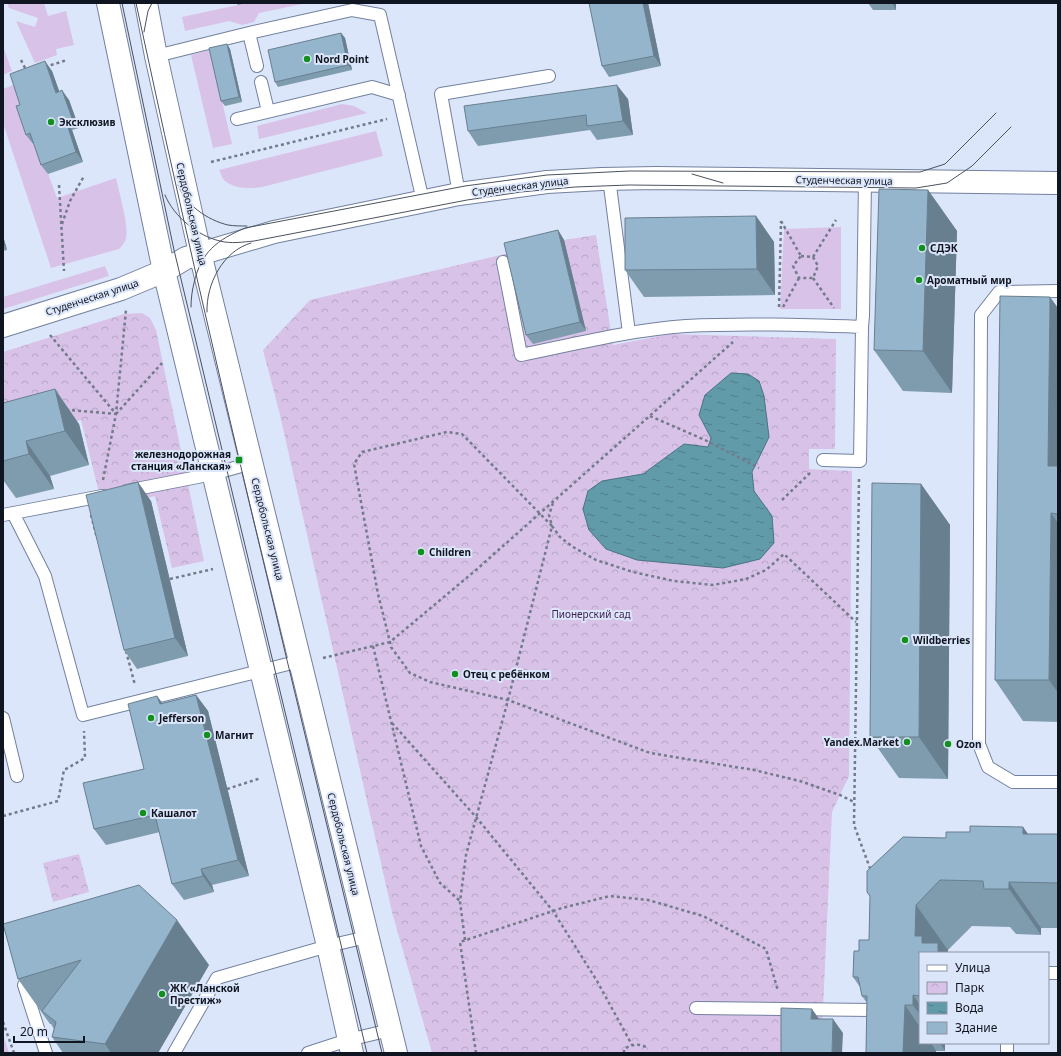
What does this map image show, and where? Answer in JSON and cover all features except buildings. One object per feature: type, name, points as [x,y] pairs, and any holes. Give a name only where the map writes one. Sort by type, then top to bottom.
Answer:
[{"type":"main road","points":[[108,3],[164,271],[328,946],[350,1046]]},
{"type":"main road","name":"Сердобольская улица","points":[[146,3],[156,56],[200,253],[396,1053]]},
{"type":"main road","name":"Студенческая улица","points":[[3,326],[121,289],[164,271],[186,258],[200,253],[274,232],[459,194],[520,185],[609,178],[1058,183]]},
{"type":"lane","points":[[156,56],[249,32],[352,10],[380,16],[423,201]]},
{"type":"lane","points":[[249,32],[258,66]]},
{"type":"lane","points":[[459,194],[441,94],[549,76]]},
{"type":"lane","points":[[261,82],[268,111]]},
{"type":"lane","points":[[237,119],[372,87],[399,95]]},
{"type":"lane","points":[[609,178],[629,333]]},
{"type":"lane","points":[[823,460],[860,461],[865,181]]},
{"type":"lane","points":[[503,262],[521,355],[629,333],[685,326],[753,325],[778,319],[863,322]]},
{"type":"lane","points":[[1058,291],[999,292],[981,315],[979,744],[988,767],[1013,782],[1058,782]]},
{"type":"lane","points":[[252,463],[213,474],[8,514],[45,576],[83,715],[300,661]]},
{"type":"lane","points":[[3,718],[17,776]]},
{"type":"lane","points":[[174,1053],[217,978],[328,946],[367,937]]},
{"type":"lane","points":[[24,985],[46,1053]]},
{"type":"lane","points":[[696,1008],[873,1006],[872,1024]]},
{"type":"lane","points":[[782,1008],[782,1023]]},
{"type":"lane","points":[[308,1053],[350,1046],[390,1030]]},
{"type":"path","points":[[21,60],[26,72]]},
{"type":"path","points":[[40,68],[67,60]]},
{"type":"path","points":[[211,162],[403,115]]},
{"type":"path","points":[[62,227],[70,201],[84,176]]},
{"type":"path","points":[[59,185],[64,271]]},
{"type":"path","points":[[813,257],[836,220]]},
{"type":"path","points":[[778,319],[781,221],[801,256]]},
{"type":"path","points":[[801,256],[813,257]]},
{"type":"path","points":[[799,278],[793,266],[801,256]]},
{"type":"path","points":[[813,257],[818,266],[813,278]]},
{"type":"path","points":[[799,278],[813,278]]},
{"type":"path","points":[[778,319],[799,278]]},
{"type":"path","points":[[813,278],[839,315],[863,322]]},
{"type":"path","points":[[100,496],[116,414],[126,306]]},
{"type":"path","points":[[321,658],[390,642],[553,503],[753,325]]},
{"type":"path","points":[[46,330],[116,414]]},
{"type":"path","points":[[116,414],[166,359]]},
{"type":"path","points":[[62,410],[116,414]]},
{"type":"path","points":[[650,416],[705,440],[759,468]]},
{"type":"path","points":[[854,802],[840,795],[800,781],[762,772],[650,753],[508,700],[430,682],[410,673],[391,647],[378,594],[354,464],[362,452],[446,432],[462,434],[552,526],[560,537],[573,547],[596,560],[633,572],[674,581],[713,585],[746,580],[766,570],[784,554],[856,623]]},
{"type":"path","points":[[782,500],[823,460]]},
{"type":"path","points":[[860,461],[856,623],[854,825],[873,876]]},
{"type":"path","points":[[87,499],[99,545]]},
{"type":"path","points":[[465,940],[460,902],[466,855],[508,700],[552,526],[549,515],[553,503]]},
{"type":"path","points":[[170,579],[216,569]]},
{"type":"path","points":[[125,645],[139,701]]},
{"type":"path","points":[[373,646],[421,846],[440,883],[460,902]]},
{"type":"path","points":[[3,816],[58,800],[64,770],[85,758],[83,715]]},
{"type":"path","points":[[392,723],[476,817],[553,911],[597,981],[632,1045]]},
{"type":"path","points":[[227,789],[261,778]]},
{"type":"path","points":[[476,1053],[460,942],[553,911],[610,896],[648,900],[704,916],[766,950],[782,1008]]},
{"type":"path","points":[[3,1022],[14,1053]]},
{"type":"path","points":[[624,1053],[624,1049],[632,1045],[642,1045],[648,1048]]},
{"type":"green space","points":[[7,3],[44,3],[48,16],[66,11],[74,45],[56,49],[57,55],[35,63],[16,21],[35,27],[38,18],[9,8]]},
{"type":"green space","points":[[247,3],[307,3],[259,13],[254,22],[242,25],[229,21],[185,31],[182,17]]},
{"type":"green space","points":[[3,46],[12,71],[3,75]]},
{"type":"green space","points":[[210,50],[232,144],[213,148],[191,55]]},
{"type":"green space","points":[[16,84],[32,144],[37,143],[57,198],[116,178],[127,233],[125,241],[119,249],[51,268],[3,123],[3,89]]},
{"type":"green space","points":[[342,104],[354,106],[367,113],[259,139],[257,126]]},
{"type":"green space","points":[[376,131],[383,156],[262,187],[248,188],[233,186],[224,180],[219,170]]},
{"type":"green space","points":[[841,227],[841,309],[780,309],[784,229]]},
{"type":"green space","name":"Пионерский сад","points":[[596,235],[613,345],[671,334],[836,339],[835,449],[809,449],[809,469],[852,471],[849,776],[832,812],[821,1053],[432,1053],[392,912],[280,415],[263,350],[310,300],[564,240]]},
{"type":"green space","points":[[105,266],[109,276],[3,309],[3,297]]},
{"type":"green space","points":[[142,313],[150,318],[156,330],[204,561],[172,568],[155,496],[103,509],[81,420],[3,440],[3,352],[124,314]]},
{"type":"green space","points":[[79,854],[89,892],[53,902],[43,863]]},
{"type":"green space","points":[[3,1034],[9,1053],[3,1053]]},
{"type":"water","points":[[731,373],[748,374],[759,381],[764,396],[769,437],[752,472],[754,491],[772,516],[774,543],[760,559],[723,568],[637,560],[606,549],[589,530],[583,509],[588,491],[602,481],[643,474],[684,444],[708,447],[711,438],[699,415],[705,395]]},
{"type":"tram line","points":[[122,3],[174,250],[367,1053]]},
{"type":"tram line","points":[[136,3],[194,266],[382,1053]]},
{"type":"tram line","points":[[144,32],[148,11],[152,3]]},
{"type":"tram line","points":[[191,307],[191,298],[197,272],[206,255],[226,237],[245,228],[465,186],[547,175],[629,171],[920,172],[945,164],[996,113]]},
{"type":"tram line","points":[[165,195],[174,211],[195,230],[203,235],[224,242],[233,243],[254,241],[467,200],[521,192],[575,187],[629,185],[916,188],[947,183],[972,166],[1011,127]]},
{"type":"tram line","points":[[692,174],[723,183]]},
{"type":"tram line","points":[[178,185],[186,199],[198,211],[220,223],[235,226],[247,226]]},
{"type":"tram line","points":[[207,312],[207,301],[213,280],[218,270],[232,253],[251,243]]},
{"type":"place","name":"Nord Point","points":[[307,59]]},
{"type":"place","name":"Эксклюзив","points":[[51,122]]},
{"type":"place","name":"СДЭК","points":[[922,248]]},
{"type":"place","name":"Ароматный мир","points":[[919,280]]},
{"type":"place","name":"железнодорожная станция «Ланская»","points":[[239,460]]},
{"type":"place","name":"Children","points":[[421,552]]},
{"type":"place","name":"Wildberries","points":[[905,640]]},
{"type":"place","name":"Отец с ребёнком","points":[[455,674]]},
{"type":"place","name":"Jefferson","points":[[151,718]]},
{"type":"place","name":"Магнит","points":[[207,735]]},
{"type":"place","name":"Yandex.Market","points":[[907,742]]},
{"type":"place","name":"Ozon","points":[[948,744]]},
{"type":"place","name":"Кашалот","points":[[143,813]]},
{"type":"place","name":"ЖК «Ланской Престиж»","points":[[162,994]]}]
